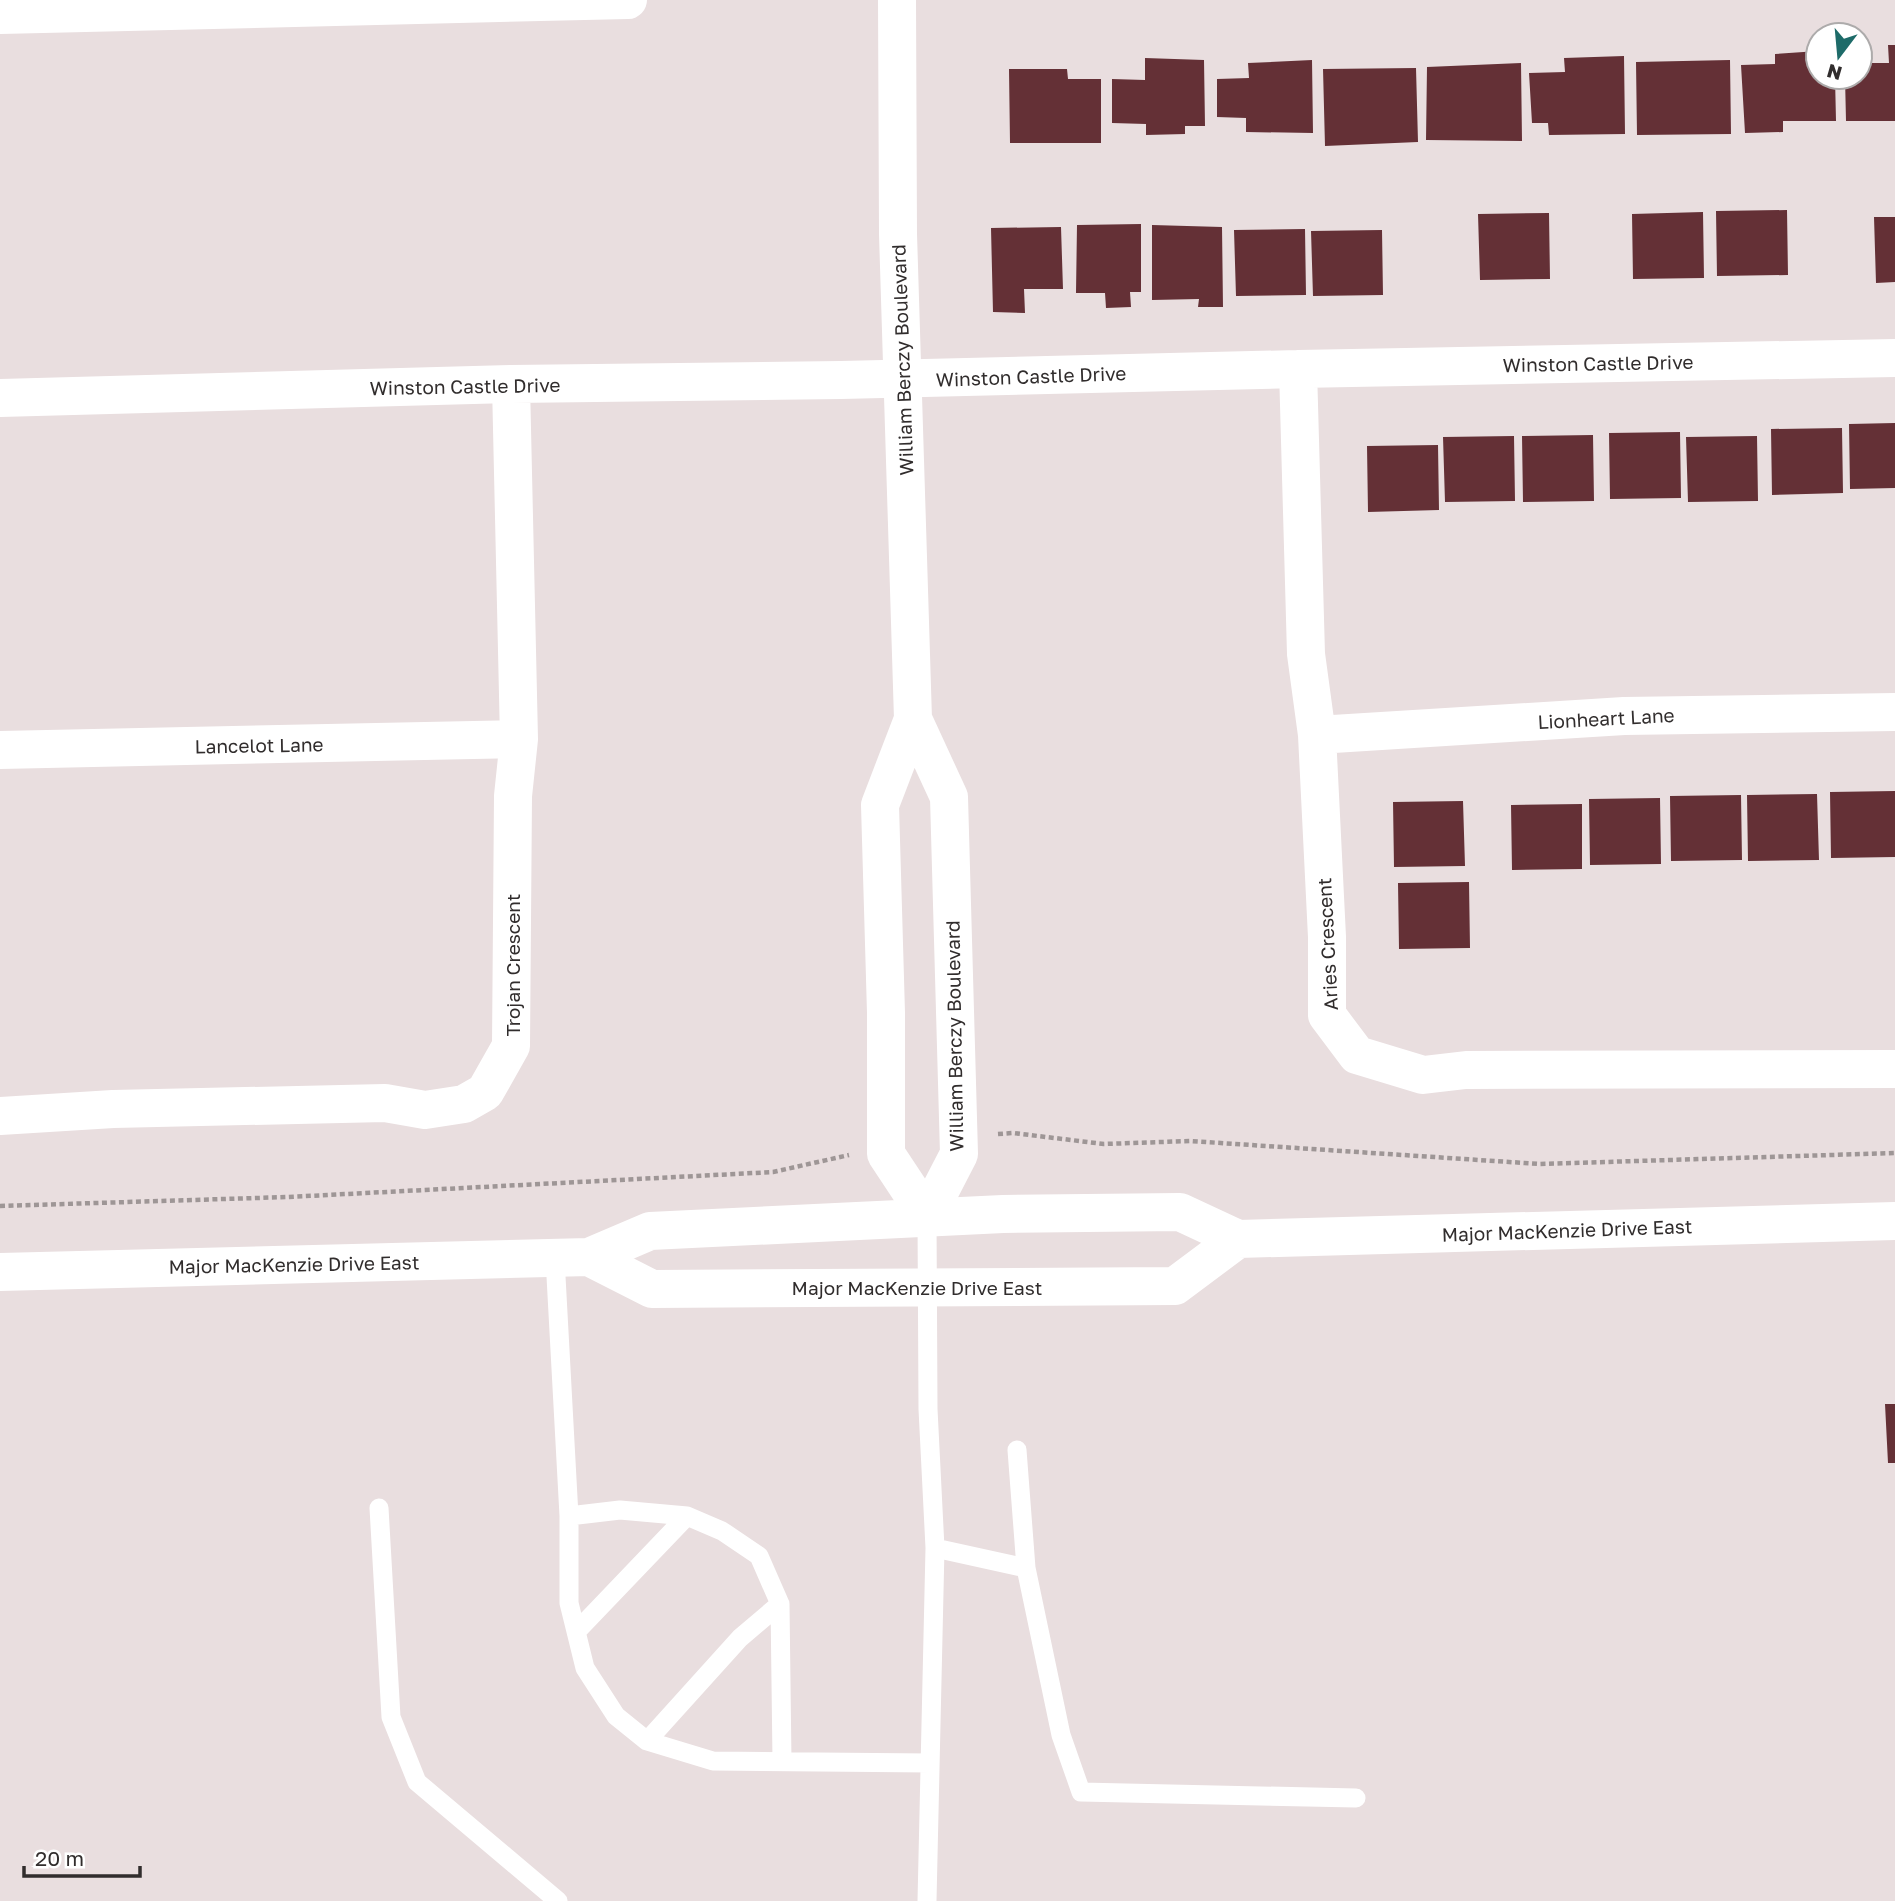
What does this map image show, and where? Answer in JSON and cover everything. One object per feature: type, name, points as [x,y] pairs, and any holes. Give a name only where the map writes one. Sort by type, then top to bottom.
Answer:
[{"type":"street","points":[[0,15],[628,0]]},
{"type":"street","name":"William Berczy Boulevard","points":[[897,0],[898,234],[913,719],[880,805],[886,1013],[886,1154],[928,1216],[959,1154],[950,810],[949,797],[913,719]]},
{"type":"street","name":"Winston Castle Drive","points":[[0,398],[512,384],[904,379],[1895,358]]},
{"type":"street","name":"Aries Crescent","points":[[1298,369],[1306,654],[1317,735],[1327,937],[1327,1015],[1357,1055],[1423,1075],[1466,1070],[1895,1069]]},
{"type":"street","name":"Trojan Crescent","points":[[0,1116],[113,1109],[386,1103],[425,1110],[464,1104],[485,1092],[511,1046],[513,796],[519,739],[512,384]]},
{"type":"street","name":"Lionheart Lane","points":[[1317,735],[1624,716],[1895,712]]},
{"type":"street","name":"Lancelot Lane","points":[[0,750],[519,739]]},
{"type":"street","name":"Major MacKenzie Drive East","points":[[0,1272],[572,1257],[650,1231],[928,1216],[1180,1212],[1238,1239],[1895,1221]]},
{"type":"street","name":"Major MacKenzie Drive East","points":[[572,1257],[652,1289],[1175,1286],[1238,1239]]},
{"type":"lane","points":[[927,1901],[935,1548],[928,1409],[928,1216]]},
{"type":"lane","points":[[572,1257],[569,1603],[585,1668],[616,1716],[647,1741],[713,1761],[930,1763]]},
{"type":"lane","points":[[1017,1450],[1026,1568],[1060,1735],[1081,1792],[1356,1798]]},
{"type":"lane","points":[[379,1508],[391,1717],[417,1782],[558,1901]]},
{"type":"lane","points":[[569,1516],[620,1510],[687,1516],[722,1531],[759,1556],[780,1604],[782,1761]]},
{"type":"lane","points":[[576,1632],[687,1516]]},
{"type":"lane","points":[[935,1548],[1026,1568]]},
{"type":"lane","points":[[647,1741],[740,1638],[780,1604]]},
{"type":"path","points":[[990,1135],[1013,1133],[1104,1144],[1190,1141],[1540,1164],[1895,1153]]},
{"type":"path","points":[[0,1206],[288,1197],[773,1172],[856,1154]]},
{"type":"building","points":[[1888,45],[1895,45],[1895,121],[1846,121],[1845,91],[1874,91],[1874,63],[1889,63]]},
{"type":"building","points":[[1804,52],[1804,91],[1835,91],[1836,121],[1783,121],[1783,132],[1745,133],[1741,65],[1775,64],[1775,54]]},
{"type":"building","points":[[1624,56],[1625,134],[1549,135],[1548,123],[1532,123],[1529,73],[1565,72],[1564,58]]},
{"type":"building","points":[[1145,58],[1204,60],[1205,126],[1185,126],[1185,134],[1146,135],[1146,124],[1112,123],[1112,79],[1145,80]]},
{"type":"building","points":[[1312,60],[1313,133],[1246,132],[1246,118],[1217,117],[1217,79],[1249,78],[1248,63]]},
{"type":"building","points":[[1730,60],[1731,134],[1637,135],[1636,62]]},
{"type":"building","points":[[1521,63],[1522,141],[1426,140],[1427,67]]},
{"type":"building","points":[[1416,68],[1418,142],[1325,146],[1323,69]]},
{"type":"building","points":[[1009,69],[1067,69],[1068,79],[1101,79],[1101,143],[1010,143]]},
{"type":"building","points":[[1787,210],[1788,275],[1717,276],[1716,211]]},
{"type":"building","points":[[1703,212],[1704,278],[1633,279],[1632,214]]},
{"type":"building","points":[[1549,213],[1550,279],[1480,280],[1478,214]]},
{"type":"building","points":[[1874,217],[1895,217],[1895,282],[1876,283]]},
{"type":"building","points":[[1141,224],[1141,292],[1130,292],[1131,307],[1106,308],[1105,293],[1076,293],[1077,225]]},
{"type":"building","points":[[1152,225],[1222,227],[1223,307],[1198,307],[1199,299],[1152,300]]},
{"type":"building","points":[[1061,227],[1063,289],[1024,289],[1025,313],[993,312],[991,228]]},
{"type":"building","points":[[1305,229],[1306,295],[1236,296],[1234,230]]},
{"type":"building","points":[[1382,230],[1383,295],[1313,296],[1311,231]]},
{"type":"building","points":[[1895,423],[1895,488],[1850,489],[1849,424]]},
{"type":"building","points":[[1842,428],[1843,493],[1772,495],[1771,429]]},
{"type":"building","points":[[1680,432],[1681,498],[1610,499],[1609,433]]},
{"type":"building","points":[[1593,435],[1594,501],[1523,502],[1522,436]]},
{"type":"building","points":[[1514,436],[1515,501],[1445,502],[1443,437]]},
{"type":"building","points":[[1757,436],[1758,501],[1688,502],[1686,437]]},
{"type":"building","points":[[1438,445],[1439,510],[1368,512],[1367,446]]},
{"type":"building","points":[[1895,791],[1895,857],[1831,858],[1830,792]]},
{"type":"building","points":[[1817,794],[1819,860],[1748,861],[1747,795]]},
{"type":"building","points":[[1741,795],[1742,860],[1671,861],[1670,796]]},
{"type":"building","points":[[1660,798],[1661,864],[1590,865],[1589,799]]},
{"type":"building","points":[[1463,801],[1465,866],[1394,867],[1393,802]]},
{"type":"building","points":[[1582,804],[1582,869],[1512,870],[1511,805]]},
{"type":"building","points":[[1469,882],[1470,948],[1399,949],[1398,883]]},
{"type":"building","points":[[1885,1404],[1895,1404],[1895,1463],[1888,1463]]}]
